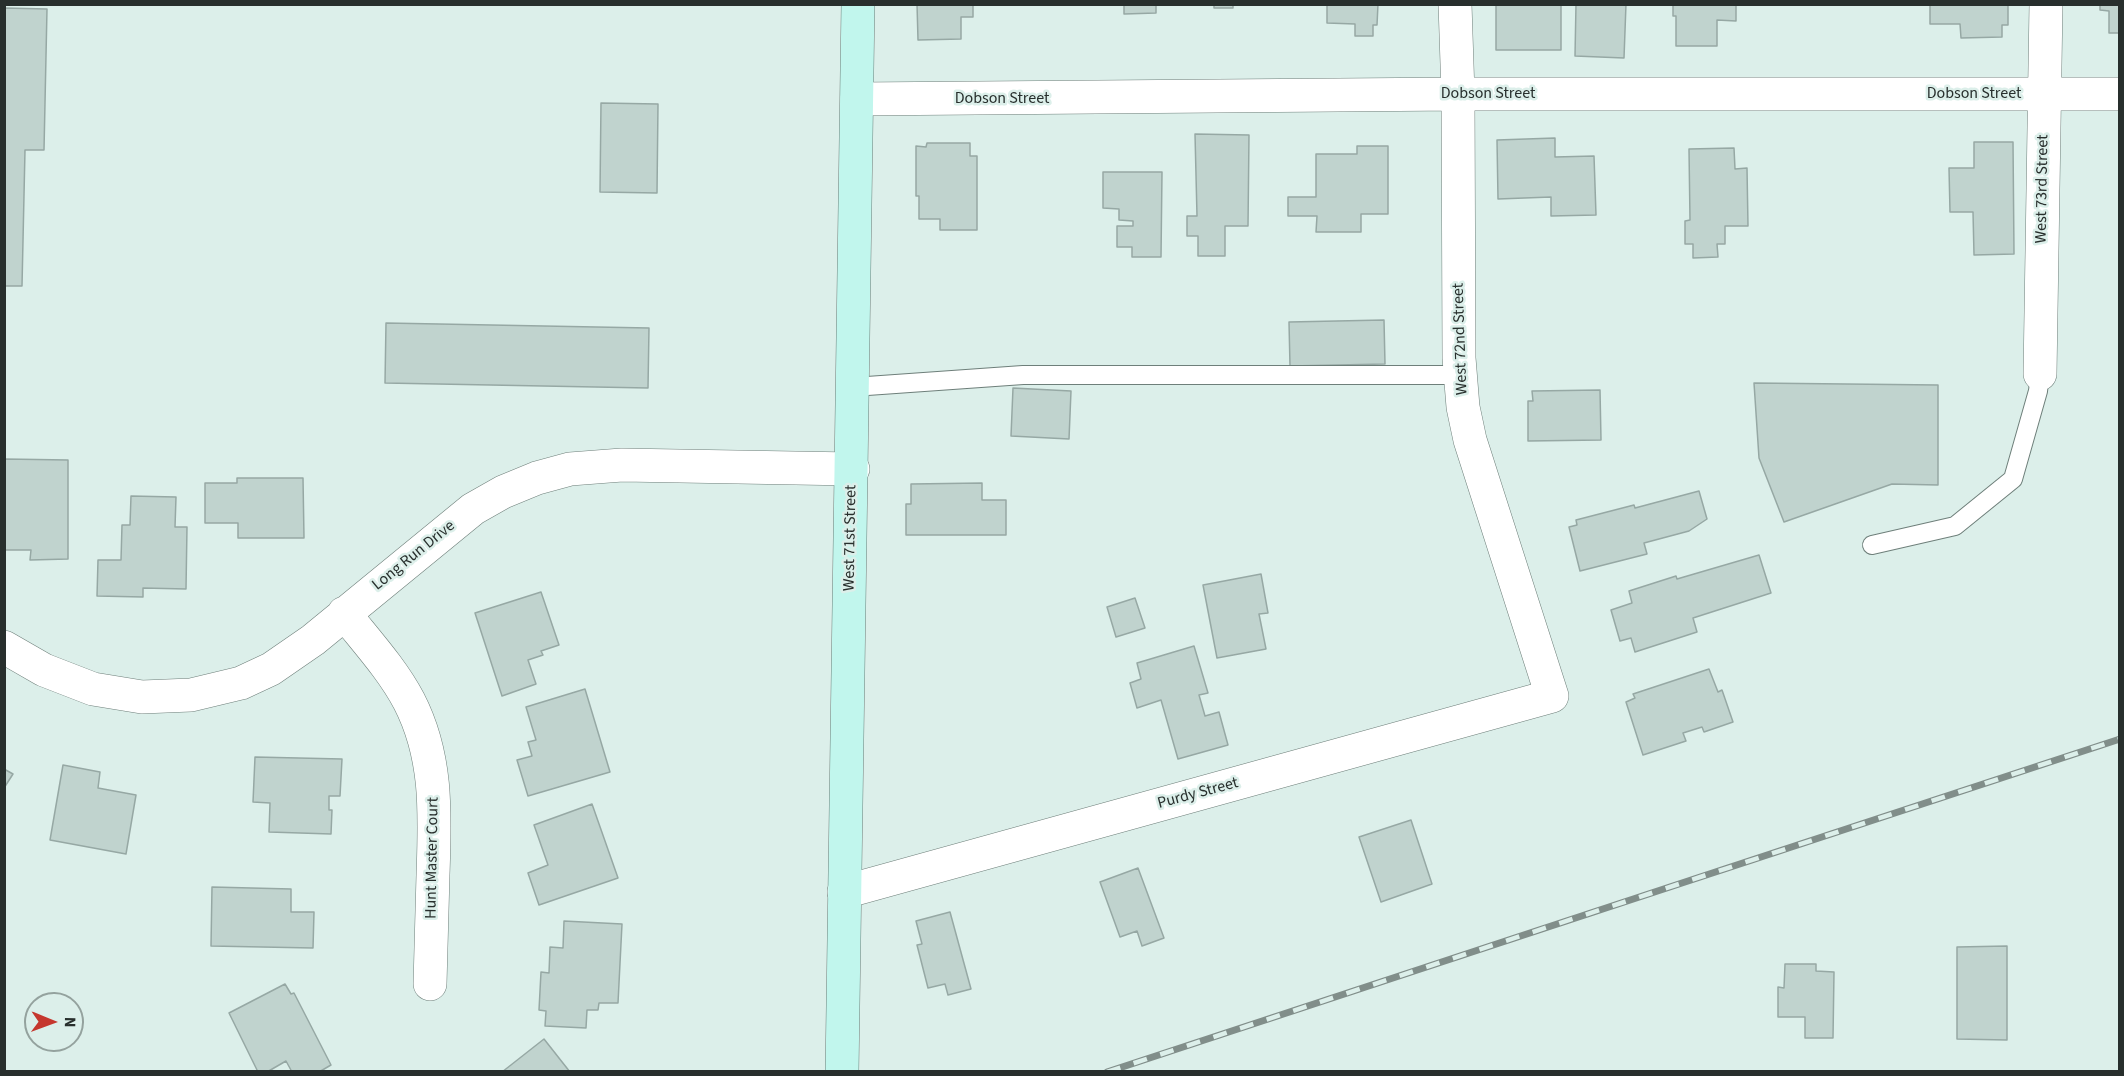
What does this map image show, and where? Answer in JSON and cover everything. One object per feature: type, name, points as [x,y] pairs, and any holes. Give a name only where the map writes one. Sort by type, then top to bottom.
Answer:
[{"type":"main road","name":"West 71st Street","points":[[842,1071],[853,469],[858,4]]},
{"type":"street","name":"West 72nd Street","points":[[1455,4],[1458,94],[1459,346],[1463,407],[1470,440],[1552,696]]},
{"type":"street","name":"West 73rd Street","points":[[2040,374],[2046,4]]},
{"type":"street","name":"Dobson Street","points":[[857,99],[1458,94],[2120,94]]},
{"type":"street","name":"Long Run Drive","points":[[4,647],[44,670],[93,689],[142,697],[175,697],[224,688],[257,676],[299,651],[473,509],[503,492],[537,478],[570,469],[622,465],[853,469]]},
{"type":"street","name":"Hunt Master Court","points":[[344,614],[390,670],[408,699],[416,716],[430,766],[435,800],[430,984]]},
{"type":"street","name":"Purdy Street","points":[[844,892],[1552,696]]},
{"type":"lane","points":[[1872,545],[1955,526],[2013,479],[2038,391],[2040,374]]},
{"type":"lane","points":[[854,387],[1023,375],[1461,375]]},
{"type":"building","points":[[917,4],[973,4],[973,17],[961,17],[961,39],[918,40]]},
{"type":"building","points":[[1124,4],[1156,4],[1156,13],[1124,14]]},
{"type":"building","points":[[1214,4],[1233,4],[1233,8],[1214,8]]},
{"type":"building","points":[[1327,4],[1378,4],[1377,25],[1373,25],[1373,36],[1355,36],[1355,24],[1327,23]]},
{"type":"building","points":[[1496,4],[1561,4],[1561,50],[1496,50]]},
{"type":"building","points":[[1576,4],[1626,4],[1624,58],[1575,56]]},
{"type":"building","points":[[1673,4],[1736,4],[1736,21],[1717,20],[1717,46],[1676,46],[1676,16],[1673,16]]},
{"type":"building","points":[[1930,4],[2008,4],[2008,25],[2002,25],[2002,37],[1961,38],[1960,24],[1930,24]]},
{"type":"building","points":[[2100,4],[2120,4],[2120,33],[2109,33],[2109,11],[2100,10]]},
{"type":"building","points":[[4,8],[47,9],[44,150],[25,150],[22,286],[4,286]]},
{"type":"building","points":[[601,103],[658,104],[657,193],[600,192]]},
{"type":"building","points":[[1195,134],[1249,135],[1248,226],[1225,226],[1225,256],[1198,256],[1198,236],[1187,236],[1187,216],[1197,216]]},
{"type":"building","points":[[1555,138],[1555,157],[1594,156],[1596,215],[1551,216],[1551,197],[1498,199],[1497,140]]},
{"type":"building","points":[[1974,142],[2013,142],[2014,254],[1974,255],[1973,212],[1950,212],[1949,168],[1974,168]]},
{"type":"building","points":[[927,143],[970,143],[970,156],[977,156],[977,230],[940,230],[940,219],[919,219],[919,196],[916,196],[916,146],[926,147]]},
{"type":"building","points":[[1357,146],[1388,146],[1388,214],[1361,214],[1361,232],[1316,232],[1317,216],[1288,216],[1288,197],[1316,197],[1316,154],[1357,154]]},
{"type":"building","points":[[1734,148],[1735,169],[1747,168],[1748,226],[1725,226],[1725,244],[1717,244],[1718,257],[1693,258],[1693,244],[1685,244],[1685,221],[1690,220],[1689,149]]},
{"type":"building","points":[[1103,172],[1162,172],[1161,257],[1132,257],[1132,247],[1117,247],[1117,226],[1133,226],[1133,221],[1119,220],[1119,209],[1103,208]]},
{"type":"building","points":[[1384,320],[1385,364],[1290,366],[1289,322]]},
{"type":"building","points":[[386,323],[649,328],[648,388],[385,383]]},
{"type":"building","points":[[1754,383],[1938,385],[1938,485],[1892,484],[1784,522],[1759,458]]},
{"type":"building","points":[[1013,388],[1071,391],[1069,439],[1011,436]]},
{"type":"building","points":[[1600,390],[1601,440],[1528,441],[1528,401],[1533,401],[1532,391]]},
{"type":"building","points":[[5,459],[68,460],[68,559],[30,560],[31,550],[4,550]]},
{"type":"building","points":[[237,478],[303,478],[304,538],[238,538],[238,523],[205,523],[205,483],[237,483]]},
{"type":"building","points":[[982,483],[982,500],[1006,500],[1006,535],[906,535],[906,504],[911,504],[911,484]]},
{"type":"building","points":[[1699,491],[1707,519],[1689,531],[1644,543],[1647,554],[1580,571],[1569,527],[1577,525],[1576,520],[1634,505],[1635,508]]},
{"type":"building","points":[[131,496],[176,497],[175,527],[187,527],[186,589],[143,588],[143,597],[97,596],[98,560],[121,560],[122,525],[130,525]]},
{"type":"building","points":[[1759,555],[1771,593],[1693,618],[1697,632],[1635,652],[1631,638],[1620,641],[1611,610],[1632,603],[1629,591],[1676,576],[1677,579]]},
{"type":"building","points":[[1261,574],[1268,613],[1259,614],[1266,649],[1217,658],[1203,585]]},
{"type":"building","points":[[541,592],[559,645],[541,651],[543,655],[528,660],[536,684],[502,696],[475,613]]},
{"type":"building","points":[[1135,598],[1145,628],[1116,637],[1107,607]]},
{"type":"building","points":[[1194,646],[1208,693],[1199,695],[1205,716],[1219,712],[1228,745],[1178,759],[1161,700],[1137,708],[1130,683],[1141,679],[1137,663]]},
{"type":"building","points":[[1709,669],[1718,692],[1722,690],[1733,722],[1704,732],[1702,727],[1683,733],[1686,741],[1643,755],[1626,702],[1635,698],[1633,694]]},
{"type":"building","points":[[585,689],[610,772],[528,796],[517,760],[532,756],[528,742],[536,740],[526,707]]},
{"type":"building","points":[[255,757],[342,759],[340,796],[329,796],[329,810],[332,810],[331,834],[269,832],[270,803],[253,802]]},
{"type":"building","points":[[63,765],[100,772],[98,788],[136,795],[126,854],[50,840]]},
{"type":"building","points":[[4,769],[13,774],[4,788]]},
{"type":"building","points":[[592,804],[618,878],[539,905],[528,873],[548,865],[534,825]]},
{"type":"building","points":[[1411,820],[1432,884],[1381,902],[1359,837]]},
{"type":"building","points":[[1138,868],[1164,938],[1142,946],[1137,931],[1120,937],[1100,882]]},
{"type":"building","points":[[212,887],[291,889],[291,912],[314,912],[313,948],[211,946]]},
{"type":"building","points":[[950,912],[971,989],[948,995],[945,984],[928,988],[917,945],[922,944],[916,921]]},
{"type":"building","points":[[564,921],[622,924],[618,1003],[599,1003],[598,1010],[587,1010],[586,1028],[545,1026],[546,1011],[539,1010],[541,972],[549,973],[550,947],[563,948]]},
{"type":"building","points":[[2007,946],[2007,1040],[1957,1039],[1957,947]]},
{"type":"building","points":[[1785,964],[1816,964],[1816,971],[1834,972],[1833,1038],[1805,1038],[1805,1017],[1778,1017],[1778,987],[1784,988]]},
{"type":"building","points":[[285,984],[291,994],[294,993],[331,1065],[319,1072],[292,1072],[286,1061],[267,1072],[258,1072],[229,1013]]},
{"type":"building","points":[[544,1039],[570,1072],[502,1072]]},
{"type":"railway","points":[[1107,1072],[2120,739]]}]
